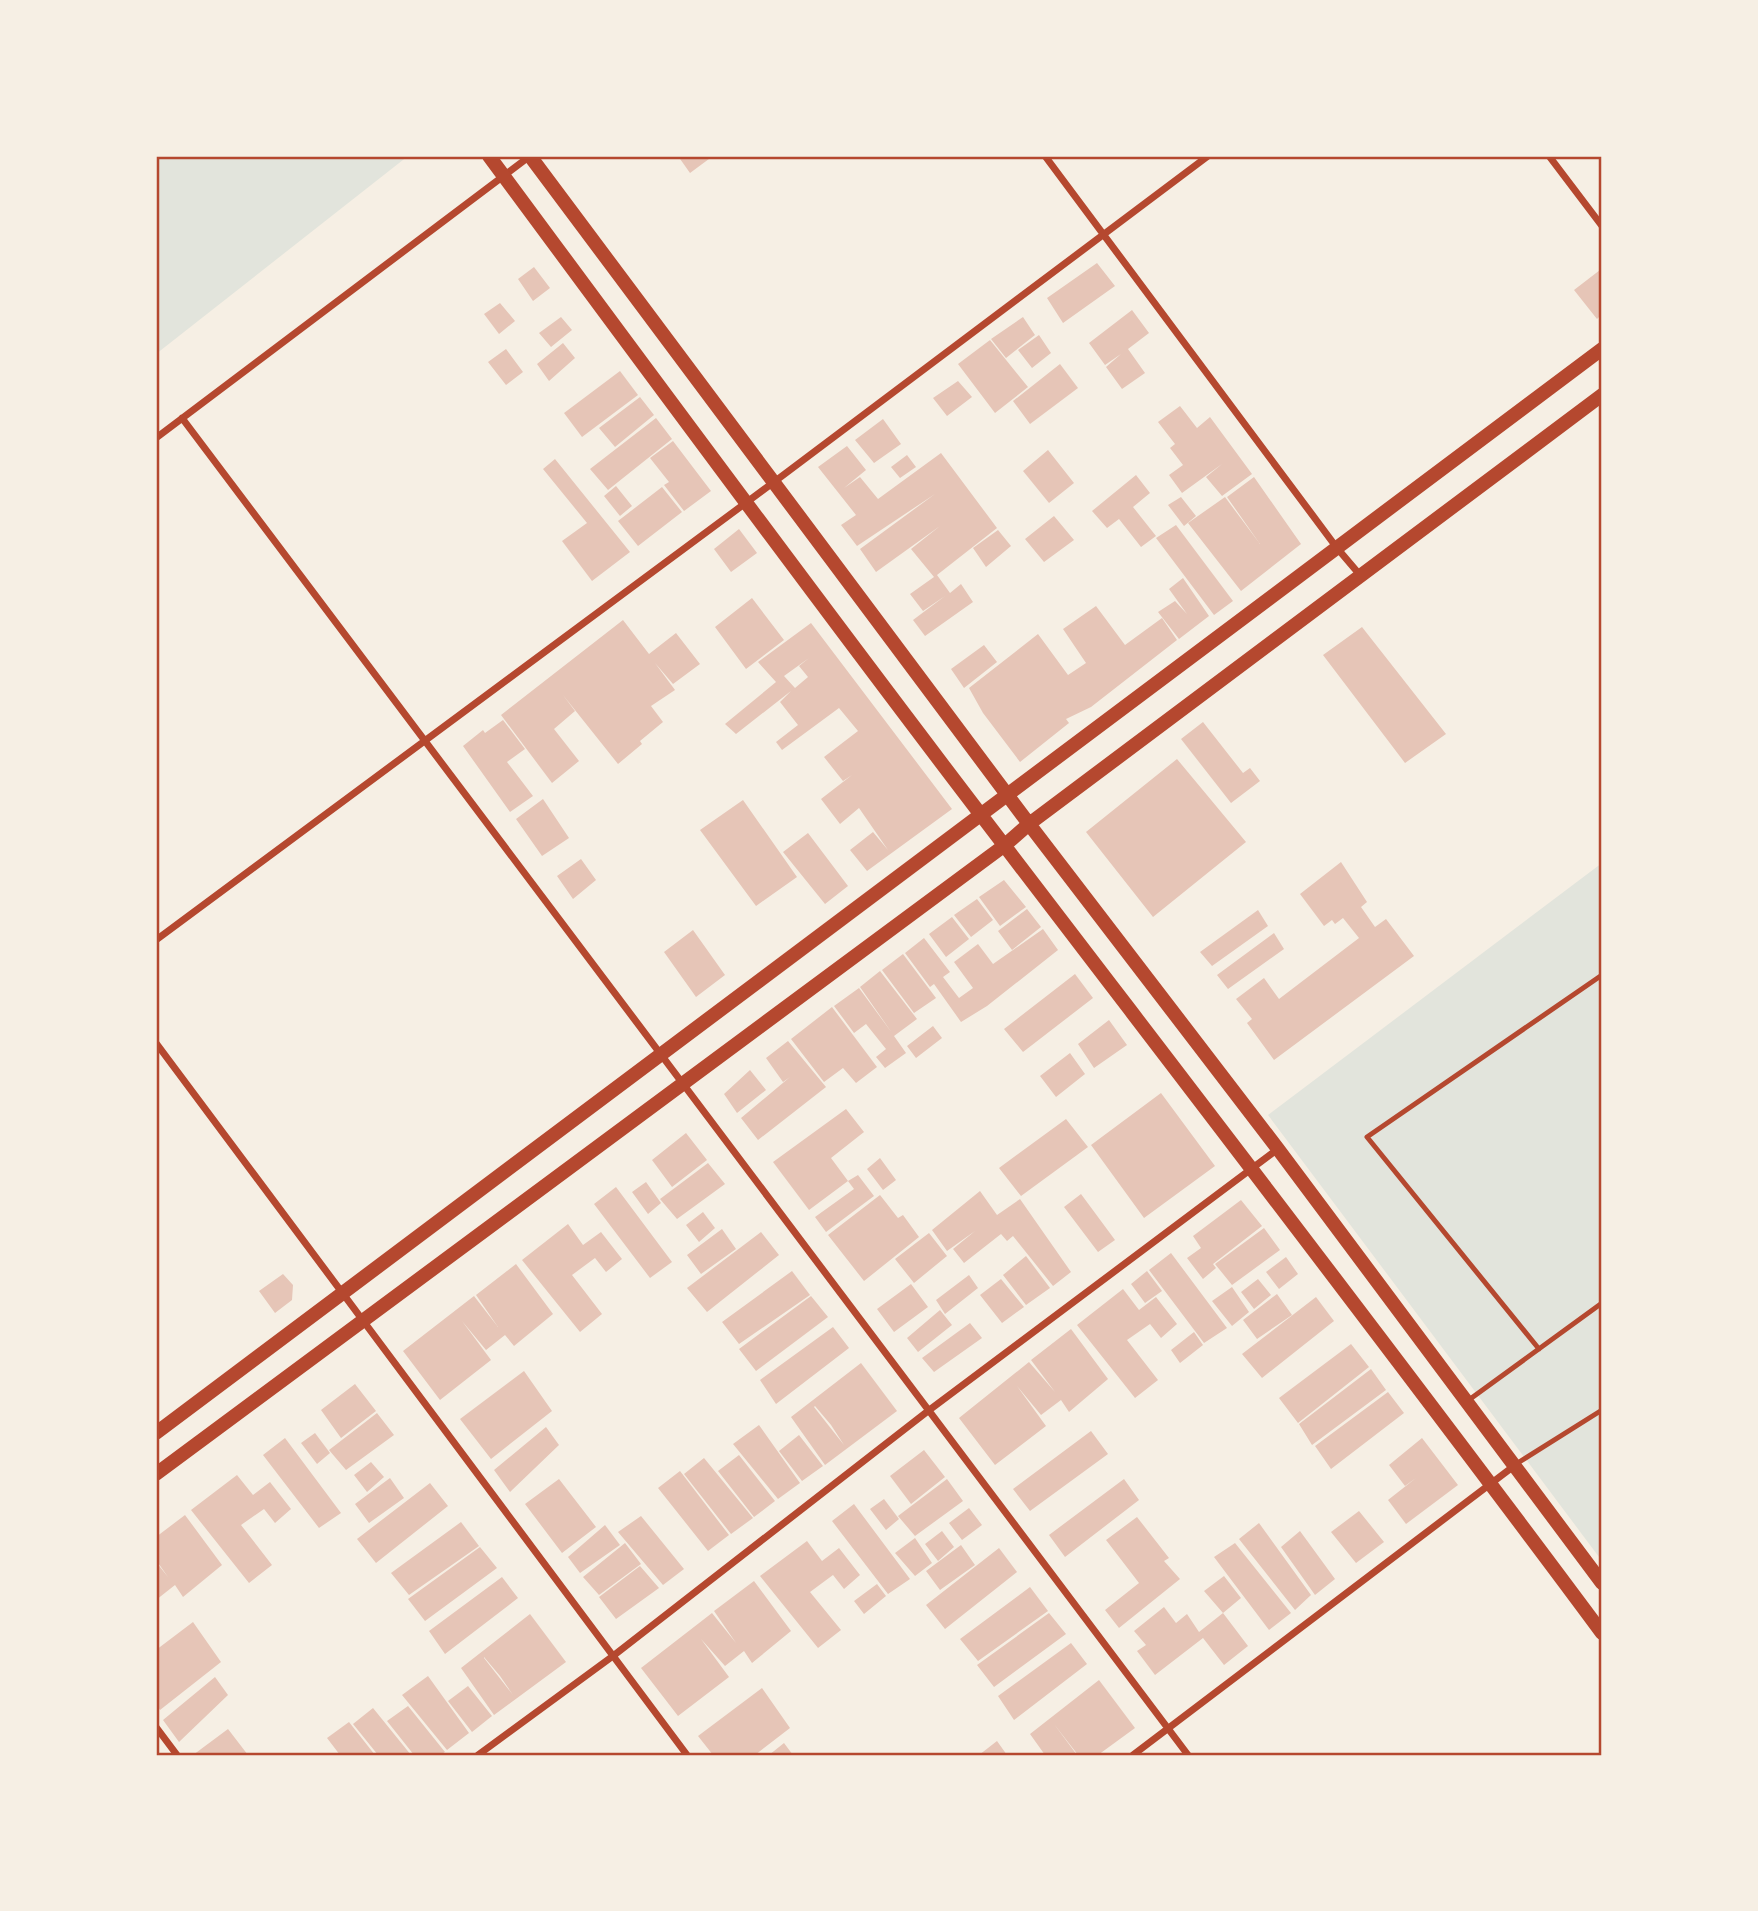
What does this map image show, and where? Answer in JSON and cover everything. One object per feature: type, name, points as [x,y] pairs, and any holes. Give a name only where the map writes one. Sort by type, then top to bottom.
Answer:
[{"type":"main road","points":[[489,156],[746,503],[982,816],[1252,1166],[1602,1633]]},
{"type":"main road","points":[[530,156],[1602,1583]]},
{"type":"main road","points":[[156,1433],[1602,349]]},
{"type":"main road","points":[[156,1474],[1005,845],[1602,395]]},
{"type":"street","points":[[156,438],[530,156]]},
{"type":"street","points":[[1045,156],[1336,548],[1361,576]]},
{"type":"street","points":[[156,940],[746,503],[1208,156]]},
{"type":"street","points":[[1549,156],[1602,226]]},
{"type":"street","points":[[182,418],[1188,1755]]},
{"type":"street","points":[[156,1043],[687,1755]]},
{"type":"street","points":[[478,1755],[613,1656],[928,1410],[1278,1149]]},
{"type":"street","points":[[1133,1755],[1514,1466]]},
{"type":"street","points":[[156,1727],[177,1755]]},
{"type":"lane","points":[[1539,1349],[1367,1137],[1602,975]]},
{"type":"lane","points":[[1466,1402],[1602,1303]]},
{"type":"lane","points":[[1514,1466],[1602,1410]]},
{"type":"shaded area","points":[[156,156],[408,156],[156,354]]},
{"type":"shaded area","points":[[1602,863],[1602,1561],[1268,1115]]},
{"type":"building","points":[[678,156],[713,156],[690,173]]},
{"type":"building","points":[[1097,263],[1115,286],[1063,323],[1047,298]]},
{"type":"building","points":[[534,267],[550,288],[533,301],[518,279]]},
{"type":"building","points":[[1600,270],[1602,314],[1597,319],[1574,290]]},
{"type":"building","points":[[500,303],[515,321],[499,334],[484,314]]},
{"type":"building","points":[[1132,310],[1149,333],[1128,349],[1145,373],[1122,389],[1106,367],[1121,354],[1105,365],[1089,343]]},
{"type":"building","points":[[561,317],[572,330],[551,347],[539,333]]},
{"type":"building","points":[[1023,317],[1035,335],[1006,358],[991,339]]},
{"type":"building","points":[[1039,335],[1051,353],[1032,368],[1018,350]]},
{"type":"building","points":[[990,340],[1028,387],[995,413],[958,364]]},
{"type":"building","points":[[563,343],[575,358],[549,381],[537,364]]},
{"type":"building","points":[[506,349],[523,372],[506,385],[488,362]]},
{"type":"building","points":[[1060,364],[1078,388],[1030,424],[1013,401]]},
{"type":"building","points":[[620,371],[638,395],[582,437],[564,413]]},
{"type":"building","points":[[958,381],[972,397],[947,416],[933,398]]},
{"type":"building","points":[[640,397],[654,415],[615,447],[599,428]]},
{"type":"building","points":[[1180,406],[1197,428],[1210,417],[1252,474],[1222,496],[1206,477],[1222,464],[1182,493],[1169,475],[1183,465],[1170,448],[1175,444],[1158,422]]},
{"type":"building","points":[[656,418],[672,439],[608,490],[590,469]]},
{"type":"building","points":[[883,419],[901,444],[874,463],[855,440]]},
{"type":"building","points":[[673,441],[711,491],[684,511],[664,485],[669,482],[650,458]]},
{"type":"building","points":[[847,446],[866,470],[844,488],[860,477],[878,499],[941,453],[997,528],[937,575],[950,593],[961,584],[973,602],[925,636],[913,620],[945,596],[923,611],[910,594],[934,577],[911,549],[940,526],[876,572],[860,549],[935,494],[857,546],[841,525],[856,515],[818,467]]},
{"type":"building","points":[[1048,450],[1074,483],[1049,503],[1023,471]]},
{"type":"building","points":[[907,455],[916,467],[900,478],[891,467]]},
{"type":"building","points":[[555,459],[630,552],[592,581],[562,541],[587,523],[543,469]]},
{"type":"building","points":[[1136,475],[1150,493],[1133,507],[1156,536],[1141,547],[1119,519],[1107,528],[1092,511]]},
{"type":"building","points":[[1254,477],[1301,544],[1241,591],[1188,523],[1225,497],[1260,544],[1227,497]]},
{"type":"building","points":[[616,486],[632,506],[620,516],[604,496]]},
{"type":"building","points":[[662,487],[682,512],[638,546],[618,521]]},
{"type":"building","points":[[1181,497],[1196,516],[1184,526],[1168,505]]},
{"type":"building","points":[[1054,516],[1074,540],[1044,562],[1025,539]]},
{"type":"building","points":[[1176,525],[1233,601],[1214,615],[1156,538]]},
{"type":"building","points":[[739,529],[757,553],[731,572],[714,549]]},
{"type":"building","points":[[998,530],[1011,546],[986,567],[973,548]]},
{"type":"building","points":[[1183,578],[1209,616],[1179,639],[1158,612],[1175,601],[1187,614],[1169,589]]},
{"type":"building","points":[[752,598],[784,640],[746,669],[715,627]]},
{"type":"building","points":[[1096,606],[1125,645],[1162,618],[1177,640],[1091,707],[1066,719],[1069,723],[1020,762],[983,713],[969,688],[1038,634],[1068,675],[1086,663],[1063,629]]},
{"type":"building","points":[[623,620],[649,654],[676,633],[700,664],[673,684],[655,663],[675,690],[651,706],[663,722],[618,764],[563,695],[575,711],[554,729],[579,761],[552,783],[501,715]]},
{"type":"building","points":[[811,623],[952,809],[867,871],[850,850],[873,832],[888,850],[859,808],[840,824],[821,799],[852,775],[843,781],[824,757],[858,731],[839,708],[782,750],[776,742],[798,725],[780,702],[791,691],[736,734],[725,724],[776,682],[758,662]],"holes":[[[809,658],[799,666],[808,677],[795,688],[784,676]]]},
{"type":"building","points":[[1362,627],[1446,734],[1405,763],[1323,655]]},
{"type":"building","points":[[984,645],[997,662],[964,688],[951,669]]},
{"type":"building","points":[[503,720],[525,749],[507,762],[533,796],[510,812],[463,746],[483,730],[485,733]]},
{"type":"building","points":[[1203,722],[1243,773],[1250,768],[1260,781],[1231,803],[1181,739]]},
{"type":"building","points":[[1177,759],[1246,842],[1153,917],[1086,832]]},
{"type":"building","points":[[543,799],[569,838],[542,856],[516,819]]},
{"type":"building","points":[[743,800],[797,877],[756,906],[700,830]]},
{"type":"building","points":[[808,833],[848,886],[825,904],[783,852]]},
{"type":"building","points":[[581,859],[596,880],[573,899],[557,876]]},
{"type":"building","points":[[1341,862],[1367,902],[1361,907],[1375,927],[1386,919],[1414,956],[1274,1060],[1247,1023],[1252,1019],[1236,999],[1264,978],[1279,999],[1359,938],[1343,918],[1335,924],[1332,920],[1324,926],[1300,894]]},
{"type":"building","points":[[1004,880],[1026,907],[1000,926],[979,897]]},
{"type":"building","points":[[977,899],[993,920],[971,937],[954,915]]},
{"type":"building","points":[[1027,909],[1041,927],[1012,950],[998,931]]},
{"type":"building","points":[[1258,910],[1268,926],[1212,966],[1200,952]]},
{"type":"building","points":[[952,917],[969,939],[946,957],[929,934]]},
{"type":"building","points":[[1043,929],[1058,950],[987,1006],[961,1022],[934,984],[930,987],[905,953],[924,938],[950,972],[943,977],[959,998],[973,988],[954,962],[978,944],[993,964]]},
{"type":"building","points":[[693,930],[725,975],[696,997],[664,952]]},
{"type":"building","points":[[1274,933],[1284,949],[1228,989],[1217,975]]},
{"type":"building","points":[[903,954],[936,998],[914,1013],[882,970]]},
{"type":"building","points":[[880,971],[917,1019],[894,1036],[906,1053],[885,1068],[876,1057],[886,1049],[866,1024],[854,1033],[834,1006],[859,988],[892,1033],[860,987]]},
{"type":"building","points":[[1075,974],[1093,998],[1023,1052],[1004,1029]]},
{"type":"building","points":[[832,1007],[877,1067],[856,1083],[843,1068],[824,1082],[791,1039]]},
{"type":"building","points":[[1109,1020],[1127,1045],[1094,1068],[1078,1044]]},
{"type":"building","points":[[933,1026],[942,1038],[916,1058],[907,1046]]},
{"type":"building","points":[[788,1041],[826,1087],[758,1140],[741,1118],[790,1077],[783,1082],[766,1058]]},
{"type":"building","points":[[1070,1053],[1085,1074],[1056,1097],[1040,1076]]},
{"type":"building","points":[[750,1070],[766,1090],[737,1113],[724,1094]]},
{"type":"building","points":[[1161,1093],[1215,1166],[1144,1218],[1091,1145]]},
{"type":"building","points":[[846,1109],[864,1132],[831,1158],[848,1181],[809,1210],[773,1162]]},
{"type":"building","points":[[1066,1119],[1088,1147],[1021,1196],[999,1168]]},
{"type":"building","points":[[686,1133],[707,1160],[672,1187],[652,1160]]},
{"type":"building","points":[[880,1158],[896,1180],[883,1190],[867,1169]]},
{"type":"building","points":[[708,1163],[725,1184],[677,1219],[660,1199]]},
{"type":"building","points":[[858,1175],[874,1196],[826,1232],[815,1217],[854,1189],[848,1181]]},
{"type":"building","points":[[646,1182],[661,1203],[648,1214],[632,1192]]},
{"type":"building","points":[[616,1187],[672,1262],[650,1278],[594,1204]]},
{"type":"building","points":[[980,1191],[997,1215],[1020,1199],[1071,1272],[1053,1286],[1013,1236],[1007,1241],[1001,1234],[964,1263],[953,1249],[975,1231],[947,1251],[932,1230]]},
{"type":"building","points":[[1081,1194],[1115,1240],[1098,1252],[1064,1207]]},
{"type":"building","points":[[880,1195],[898,1218],[903,1215],[919,1237],[864,1281],[828,1235]]},
{"type":"building","points":[[1241,1200],[1262,1226],[1213,1264],[1216,1268],[1203,1279],[1187,1258],[1201,1248],[1193,1236]]},
{"type":"building","points":[[703,1212],[715,1228],[699,1242],[686,1225]]},
{"type":"building","points":[[568,1224],[583,1245],[601,1232],[622,1259],[606,1272],[595,1258],[572,1275],[602,1314],[580,1332],[522,1260]]},
{"type":"building","points":[[1264,1228],[1280,1250],[1232,1285],[1215,1264]]},
{"type":"building","points":[[722,1229],[736,1249],[701,1274],[687,1255]]},
{"type":"building","points":[[761,1232],[779,1255],[707,1312],[687,1288]]},
{"type":"building","points":[[929,1233],[947,1256],[914,1283],[895,1259]]},
{"type":"building","points":[[1171,1253],[1227,1328],[1204,1343],[1149,1270]]},
{"type":"building","points":[[1026,1256],[1050,1288],[1026,1305],[1003,1275]]},
{"type":"building","points":[[1286,1257],[1298,1274],[1279,1289],[1266,1272]]},
{"type":"building","points":[[516,1264],[553,1314],[514,1346],[505,1335],[486,1350],[462,1321],[491,1360],[440,1400],[403,1351],[474,1296],[498,1327],[476,1295]]},
{"type":"building","points":[[792,1271],[810,1295],[739,1344],[722,1322]]},
{"type":"building","points":[[1147,1271],[1162,1291],[1145,1303],[1131,1284]]},
{"type":"building","points":[[283,1274],[293,1285],[292,1300],[275,1313],[259,1291]]},
{"type":"building","points":[[969,1275],[978,1288],[945,1314],[936,1300]]},
{"type":"building","points":[[1001,1279],[1024,1307],[1002,1323],[980,1295]]},
{"type":"building","points":[[1258,1279],[1271,1295],[1254,1309],[1241,1292]]},
{"type":"building","points":[[911,1284],[928,1307],[894,1332],[877,1309]]},
{"type":"building","points":[[1232,1287],[1249,1312],[1232,1326],[1212,1301]]},
{"type":"building","points":[[1123,1289],[1139,1310],[1156,1297],[1177,1324],[1161,1338],[1150,1324],[1127,1340],[1158,1380],[1135,1398],[1077,1325]]},
{"type":"building","points":[[1277,1294],[1292,1315],[1257,1339],[1243,1320]]},
{"type":"building","points":[[811,1296],[828,1317],[756,1371],[739,1349]]},
{"type":"building","points":[[1316,1297],[1334,1321],[1262,1378],[1242,1354]]},
{"type":"building","points":[[940,1310],[952,1325],[918,1352],[907,1338]]},
{"type":"building","points":[[970,1323],[982,1338],[934,1372],[922,1358]]},
{"type":"building","points":[[833,1327],[849,1348],[776,1404],[760,1380]]},
{"type":"building","points":[[1071,1329],[1108,1379],[1069,1412],[1061,1400],[1041,1415],[1017,1386],[1046,1426],[995,1465],[959,1418],[1029,1362],[1055,1392],[1031,1360]]},
{"type":"building","points":[[1194,1332],[1203,1345],[1180,1363],[1171,1350]]},
{"type":"building","points":[[1351,1344],[1369,1367],[1298,1423],[1279,1398]]},
{"type":"building","points":[[861,1363],[897,1411],[825,1465],[791,1417]],"holes":[[[815,1406],[831,1425],[844,1445]]]},
{"type":"building","points":[[1371,1369],[1386,1390],[1312,1445],[1299,1424]]},
{"type":"building","points":[[524,1371],[552,1411],[491,1459],[460,1419]]},
{"type":"building","points":[[355,1384],[376,1411],[341,1438],[321,1410]]},
{"type":"building","points":[[1388,1392],[1404,1413],[1331,1469],[1315,1446]]},
{"type":"building","points":[[377,1413],[394,1435],[346,1470],[329,1450]]},
{"type":"building","points":[[759,1425],[800,1483],[778,1499],[733,1444]]},
{"type":"building","points":[[546,1427],[559,1445],[510,1492],[494,1470]]},
{"type":"building","points":[[1091,1431],[1108,1454],[1030,1511],[1013,1489]]},
{"type":"building","points":[[315,1433],[330,1453],[317,1464],[301,1443]]},
{"type":"building","points":[[799,1435],[823,1466],[802,1481],[779,1451]]},
{"type":"building","points":[[285,1438],[341,1513],[319,1528],[263,1455]]},
{"type":"building","points":[[1422,1438],[1458,1485],[1406,1524],[1388,1500],[1416,1478],[1405,1486],[1389,1465]]},
{"type":"building","points":[[924,1450],[945,1477],[911,1504],[890,1476]]},
{"type":"building","points":[[739,1455],[775,1501],[754,1517],[718,1471]]},
{"type":"building","points":[[704,1458],[753,1518],[731,1534],[684,1474]]},
{"type":"building","points":[[371,1462],[384,1477],[367,1492],[354,1475]]},
{"type":"building","points":[[680,1471],[729,1535],[708,1551],[658,1488]]},
{"type":"building","points":[[237,1475],[253,1495],[270,1482],[291,1509],[275,1523],[264,1509],[241,1525],[272,1565],[249,1583],[191,1510]]},
{"type":"building","points":[[390,1478],[404,1498],[369,1523],[355,1504]]},
{"type":"building","points":[[559,1479],[596,1527],[562,1553],[525,1504]]},
{"type":"building","points":[[947,1479],[963,1501],[915,1536],[898,1516]]},
{"type":"building","points":[[1124,1479],[1139,1500],[1065,1557],[1049,1535]]},
{"type":"building","points":[[430,1483],[448,1506],[376,1563],[357,1539]]},
{"type":"building","points":[[884,1499],[899,1519],[886,1530],[870,1509]]},
{"type":"building","points":[[854,1504],[910,1579],[888,1594],[832,1521]]},
{"type":"building","points":[[969,1508],[982,1525],[962,1540],[949,1523]]},
{"type":"building","points":[[1359,1511],[1384,1542],[1356,1563],[1331,1532]]},
{"type":"building","points":[[185,1515],[222,1565],[183,1597],[175,1585],[156,1600],[156,1562],[168,1577],[156,1560],[156,1537]]},
{"type":"building","points":[[641,1516],[684,1569],[663,1585],[618,1532]]},
{"type":"building","points":[[1137,1517],[1169,1558],[1164,1561],[1180,1579],[1119,1628],[1105,1610],[1139,1583],[1106,1540]]},
{"type":"building","points":[[461,1522],[479,1546],[409,1595],[391,1573]]},
{"type":"building","points":[[1259,1523],[1311,1595],[1295,1610],[1239,1539]]},
{"type":"building","points":[[605,1525],[620,1545],[580,1573],[568,1557]]},
{"type":"building","points":[[942,1531],[954,1547],[938,1561],[925,1544]]},
{"type":"building","points":[[1300,1531],[1335,1579],[1315,1595],[1281,1547]]},
{"type":"building","points":[[915,1538],[932,1563],[915,1576],[895,1553]]},
{"type":"building","points":[[807,1541],[822,1561],[839,1548],[860,1575],[844,1589],[833,1575],[810,1592],[841,1630],[818,1648],[760,1576]]},
{"type":"building","points":[[625,1543],[641,1564],[599,1595],[583,1577]]},
{"type":"building","points":[[1235,1543],[1291,1613],[1269,1630],[1214,1557]]},
{"type":"building","points":[[961,1545],[975,1565],[940,1590],[926,1571]]},
{"type":"building","points":[[480,1547],[497,1568],[425,1621],[408,1599]]},
{"type":"building","points":[[999,1548],[1017,1572],[945,1629],[926,1605]]},
{"type":"building","points":[[640,1566],[659,1588],[616,1619],[599,1597]]},
{"type":"building","points":[[1224,1576],[1241,1598],[1223,1613],[1204,1591]]},
{"type":"building","points":[[502,1577],[518,1598],[445,1654],[429,1631]]},
{"type":"building","points":[[754,1581],[791,1631],[752,1663],[744,1651],[725,1666],[701,1639],[729,1677],[678,1716],[641,1668],[712,1613],[736,1643],[714,1611]]},
{"type":"building","points":[[877,1584],[886,1596],[864,1614],[854,1601]]},
{"type":"building","points":[[1030,1587],[1048,1611],[978,1661],[960,1639]]},
{"type":"building","points":[[1164,1607],[1176,1623],[1187,1614],[1199,1632],[1223,1613],[1248,1646],[1224,1665],[1203,1638],[1155,1675],[1137,1651],[1146,1645],[1134,1631]]},
{"type":"building","points":[[1049,1613],[1066,1634],[994,1687],[977,1665]]},
{"type":"building","points":[[530,1614],[566,1662],[494,1715],[461,1668]],"holes":[[[484,1657],[500,1676],[513,1695]]]},
{"type":"building","points":[[193,1622],[221,1662],[160,1710],[156,1704],[156,1650]]},
{"type":"building","points":[[1071,1643],[1087,1664],[1014,1720],[998,1696]]},
{"type":"building","points":[[428,1676],[469,1733],[447,1750],[402,1695]]},
{"type":"building","points":[[215,1677],[228,1695],[179,1742],[163,1720]]},
{"type":"building","points":[[1099,1680],[1135,1728],[1098,1755],[1078,1755],[1054,1724],[1077,1755],[1045,1755],[1030,1734]]},
{"type":"building","points":[[468,1686],[492,1716],[472,1732],[448,1701]]},
{"type":"building","points":[[762,1688],[790,1728],[755,1755],[713,1755],[698,1736]]},
{"type":"building","points":[[408,1706],[445,1752],[440,1755],[414,1755],[387,1721]]},
{"type":"building","points":[[373,1708],[411,1755],[378,1755],[353,1724]]},
{"type":"building","points":[[349,1722],[375,1755],[340,1755],[327,1738]]},
{"type":"building","points":[[228,1729],[248,1755],[193,1755]]},
{"type":"building","points":[[997,1741],[1007,1755],[979,1755]]},
{"type":"building","points":[[784,1743],[793,1755],[769,1755]]}]
